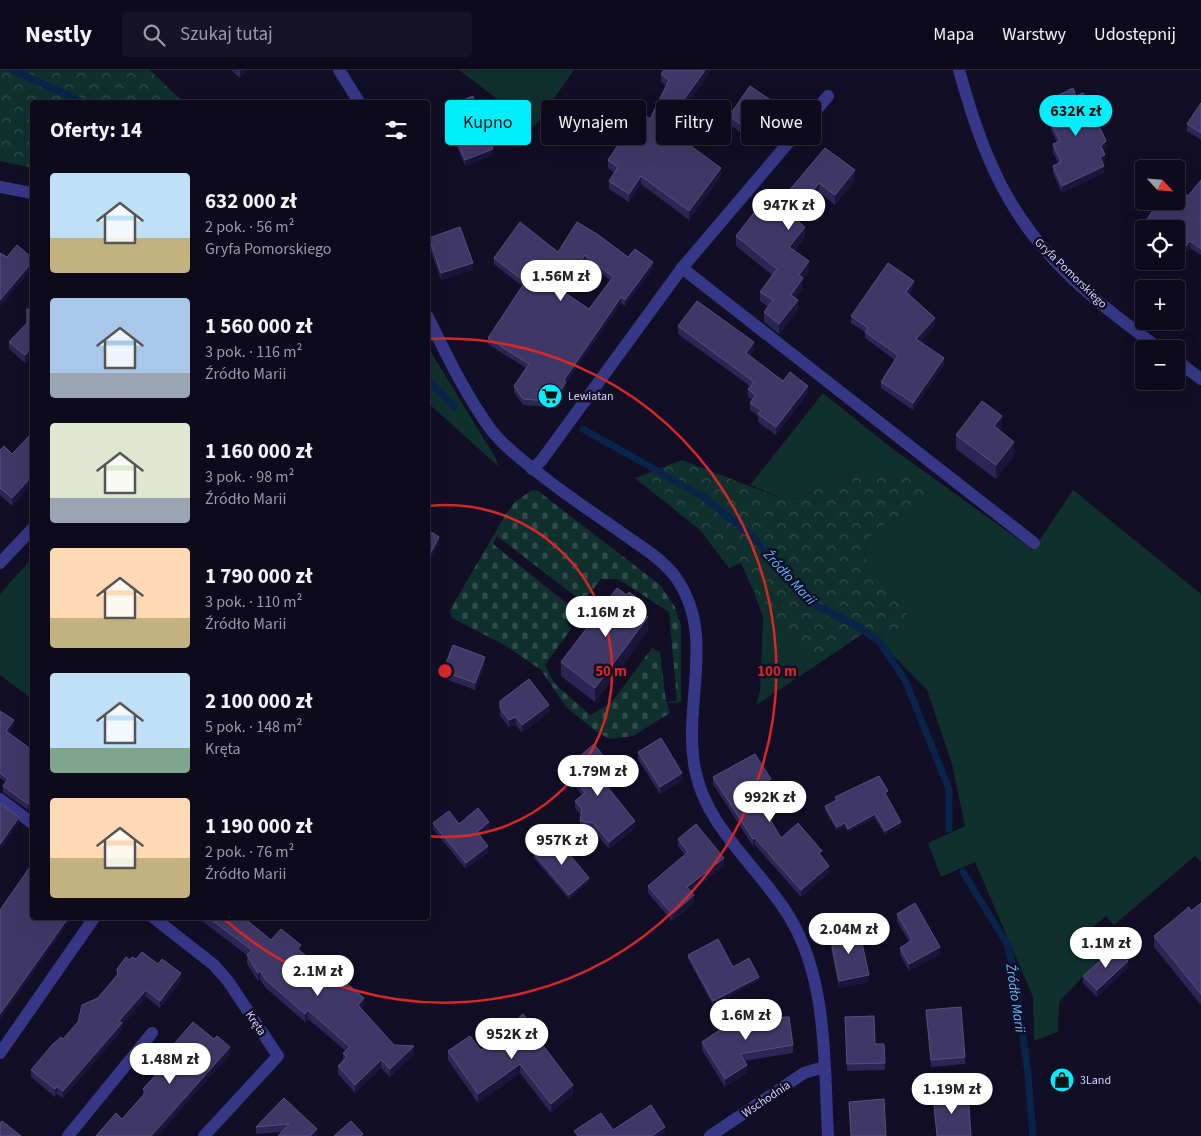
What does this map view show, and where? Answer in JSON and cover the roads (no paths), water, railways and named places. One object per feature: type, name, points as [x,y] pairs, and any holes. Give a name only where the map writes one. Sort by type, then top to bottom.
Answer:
[{"type":"street","points":[[339,70],[358,100]]},
{"type":"street","name":"Gryfa Pomorskiego","points":[[959,70],[977,132],[999,182],[1033,236],[1097,300],[1148,340]]},
{"type":"street","points":[[532,469],[541,461],[682,268],[828,96]]},
{"type":"street","points":[[0,186],[30,193]]},
{"type":"street","points":[[682,268],[1034,544]]},
{"type":"street","points":[[430,321],[481,415],[505,445],[532,469],[667,566],[685,591],[693,610],[697,632],[693,730],[694,767],[700,789],[710,813],[789,916],[799,934],[813,976],[824,1067],[828,1136]]},
{"type":"street","points":[[1187,368],[1201,370]]},
{"type":"street","points":[[1187,368],[1201,380]]},
{"type":"street","points":[[0,563],[30,531]]},
{"type":"street","points":[[0,799],[30,822]]},
{"type":"street","points":[[0,1053],[93,920]]},
{"type":"street","name":"Kręta","points":[[156,920],[218,970],[278,1056],[204,1136]]},
{"type":"street","points":[[68,1136],[152,1033]]},
{"type":"street","name":"Wschodnia","points":[[710,1136],[804,1073],[824,1067]]},
{"type":"waterway","name":"Źródło Marii","points":[[13,70],[78,100]]},
{"type":"waterway","name":"Źródło Marii","points":[[430,382],[454,407]]},
{"type":"waterway","name":"Źródło Marii","points":[[583,429],[702,496],[750,534],[815,605],[857,626],[879,641],[905,680],[949,789],[949,829]]},
{"type":"waterway","name":"Źródło Marii","points":[[963,872],[1007,944],[1014,971],[1028,1074],[1033,1136]]},
{"type":"place","name":"Lewiatan","points":[[550,396]]},
{"type":"place","name":"3Land","points":[[1062,1080]]}]
